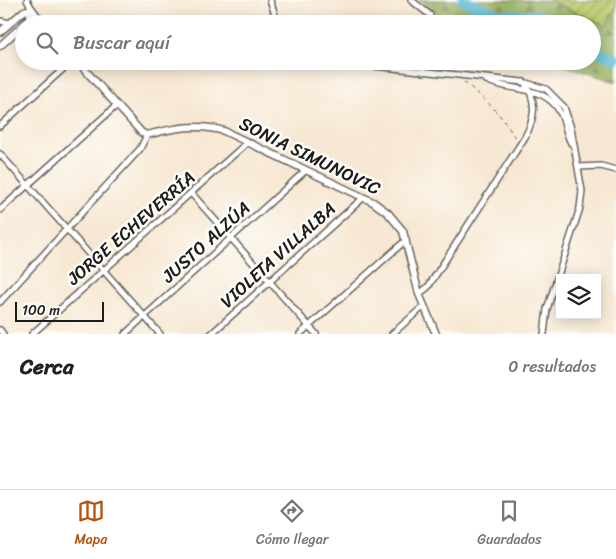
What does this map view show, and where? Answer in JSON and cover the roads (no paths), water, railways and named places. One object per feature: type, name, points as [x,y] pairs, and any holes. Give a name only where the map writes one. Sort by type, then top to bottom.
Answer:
[{"type":"street","points":[[27,0],[36,15]]},
{"type":"street","points":[[270,0],[275,15]]},
{"type":"street","points":[[411,0],[430,15]]},
{"type":"street","points":[[20,15],[32,9]]},
{"type":"street","points":[[30,15],[32,9]]},
{"type":"street","points":[[0,32],[15,19]]},
{"type":"street","points":[[0,21],[10,23]]},
{"type":"street","points":[[0,46],[15,32]]},
{"type":"street","points":[[0,126],[62,70]]},
{"type":"street","points":[[0,302],[140,149],[147,135],[142,133],[84,70]]},
{"type":"street","points":[[406,70],[524,82],[546,89],[562,103],[571,128],[582,191],[580,208],[547,309],[544,334]]},
{"type":"street","points":[[483,78],[490,82],[529,89],[546,97],[556,107],[573,146]]},
{"type":"street","points":[[419,294],[428,287],[520,147],[533,122],[534,107],[529,89],[524,82]]},
{"type":"street","points":[[0,210],[116,106]]},
{"type":"street","name":"SONIA SIMUNOVIC","points":[[147,135],[179,128],[204,126],[224,131],[363,198],[388,213],[399,225],[406,240],[419,294],[436,334]]},
{"type":"street","name":"JORGE ECHEVERRÍA","points":[[32,334],[192,194],[248,142]]},
{"type":"street","points":[[0,154],[160,334]]},
{"type":"street","points":[[578,167],[601,166],[616,170]]},
{"type":"street","name":"JUSTO ALZÚA","points":[[125,334],[305,171]]},
{"type":"street","points":[[192,194],[316,334]]},
{"type":"street","name":"VIOLETA VILLALBA","points":[[211,334],[363,198]]},
{"type":"street","points":[[300,334],[406,240]]},
{"type":"street","points":[[392,334],[424,306]]},
{"type":"street","points":[[0,330],[3,334]]},
{"type":"waterway","points":[[463,0],[499,15]]},
{"type":"waterway","points":[[601,53],[616,59]]}]
